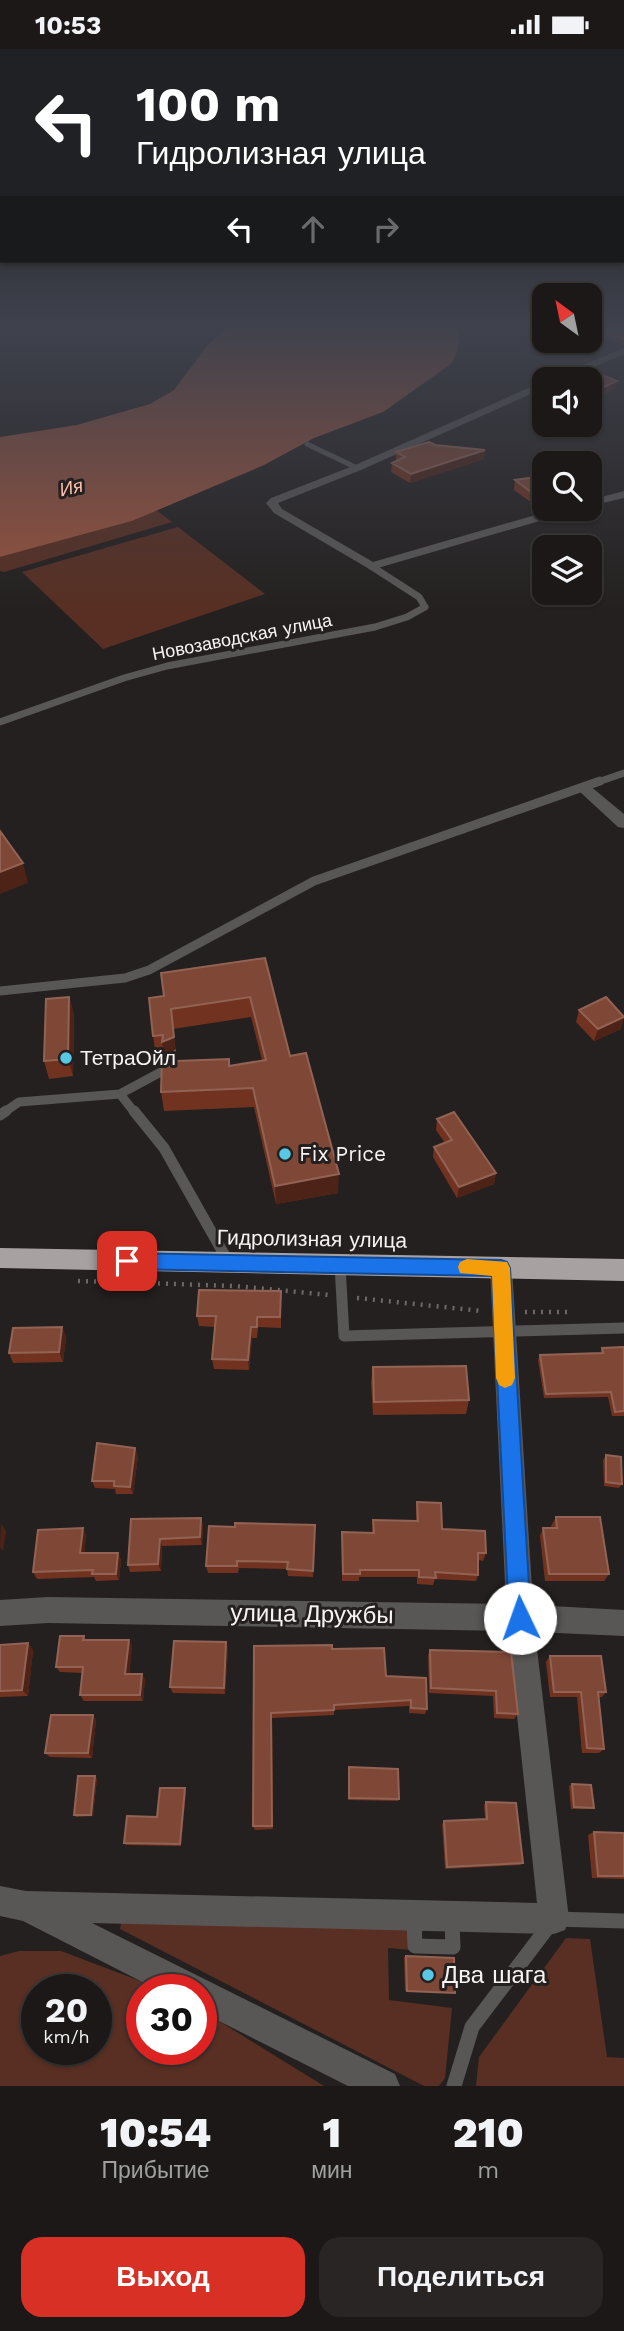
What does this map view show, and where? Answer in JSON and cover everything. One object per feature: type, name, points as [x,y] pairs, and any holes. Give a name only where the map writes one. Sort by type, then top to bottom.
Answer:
[{"type":"highway","name":"Гидролизная улица","points":[[0,1258],[624,1270]]},
{"type":"street","points":[[456,423],[272,503],[278,511],[372,566],[532,520]]},
{"type":"street","points":[[602,499],[624,493]]},
{"type":"street","points":[[584,788],[624,824]]},
{"type":"street","points":[[13,1904],[554,1919],[520,1618],[501,1268]]},
{"type":"street","name":"улица Дружбы","points":[[0,1613],[48,1609],[520,1618],[624,1623]]},
{"type":"street","points":[[13,1904],[159,1974]]},
{"type":"street","points":[[217,2003],[383,2086]]},
{"type":"lane","points":[[307,444],[357,467]]},
{"type":"lane","name":"Новозаводская улица","points":[[0,722],[124,678],[167,666],[375,627],[407,617],[425,607],[419,597],[372,566]]},
{"type":"lane","points":[[0,991],[125,978],[149,970],[314,881],[372,858],[624,773]]},
{"type":"lane","points":[[0,1115],[19,1102],[120,1094],[176,1064],[188,1063]]},
{"type":"lane","points":[[120,1094],[164,1148],[229,1263]]},
{"type":"lane","points":[[340,1265],[345,1336],[502,1322],[624,1328]]},
{"type":"lane","points":[[454,2086],[472,2027],[554,1919],[624,1921]]},
{"type":"path","points":[[69,1281],[235,1286],[342,1297],[502,1322],[583,1312]]},
{"type":"shaded area","points":[[156,510],[172,522],[0,571],[0,557],[132,521]]},
{"type":"shaded area","points":[[178,527],[265,594],[103,649],[22,572]]},
{"type":"shaded area","points":[[123,1912],[411,1924],[411,1950],[388,1948],[389,2000],[452,2008],[445,2078],[439,2086],[424,2086],[217,1979],[217,1974],[207,1974],[120,1929]]},
{"type":"shaded area","points":[[566,1938],[590,1939],[607,2057],[624,2058],[624,2086],[476,2086],[479,2057]]},
{"type":"shaded area","points":[[19,1951],[61,1951],[126,1976],[126,2065],[217,2065],[217,2020],[324,2086],[0,2086],[0,1956]]},
{"type":"water","name":"Ия","points":[[354,423],[314,438],[264,465],[132,521],[0,557],[0,437],[77,425]]},
{"type":"building","points":[[429,442],[435,445],[485,450],[411,474],[392,463],[405,457],[396,452]]},
{"type":"building","points":[[532,478],[532,493],[515,480]]},
{"type":"building","points":[[0,831],[23,863],[0,872]]},
{"type":"building","points":[[265,958],[290,1056],[306,1053],[339,1174],[275,1186],[253,1088],[161,1092],[162,1058],[175,1051],[176,1061],[229,1059],[229,1066],[266,1060],[250,997],[171,1009],[174,1037],[162,1042],[163,1035],[153,1036],[149,998],[164,996],[161,973]]},
{"type":"building","points":[[69,997],[68,1059],[44,1061],[46,999]]},
{"type":"building","points":[[606,997],[624,1017],[598,1029],[579,1010]]},
{"type":"building","points":[[454,1112],[496,1173],[459,1187],[434,1147],[452,1140],[437,1119]]},
{"type":"building","points":[[199,1290],[281,1291],[280,1317],[257,1317],[257,1327],[251,1327],[248,1360],[212,1359],[216,1316],[197,1316]]},
{"type":"building","points":[[62,1327],[59,1352],[9,1353],[13,1328]]},
{"type":"building","points":[[624,1347],[624,1411],[615,1412],[611,1392],[546,1394],[540,1355],[603,1353],[602,1348]]},
{"type":"building","points":[[466,1366],[469,1400],[374,1402],[373,1367]]},
{"type":"building","points":[[97,1443],[135,1448],[130,1487],[114,1486],[114,1481],[92,1481]]},
{"type":"building","points":[[606,1455],[621,1457],[622,1484],[606,1482]]},
{"type":"building","points":[[417,1502],[441,1503],[442,1529],[485,1531],[486,1553],[478,1553],[478,1575],[435,1572],[436,1578],[419,1577],[419,1570],[360,1570],[360,1574],[343,1574],[342,1532],[374,1533],[373,1520],[418,1521]]},
{"type":"building","points":[[556,1517],[600,1517],[609,1574],[549,1574],[543,1528],[557,1528]]},
{"type":"building","points":[[201,1518],[200,1537],[160,1539],[158,1564],[128,1565],[131,1519]]},
{"type":"building","points":[[235,1523],[315,1525],[313,1571],[287,1569],[288,1562],[237,1561],[237,1566],[206,1566],[209,1526],[235,1527]]},
{"type":"building","points":[[83,1528],[80,1553],[118,1553],[116,1574],[92,1574],[93,1570],[33,1572],[38,1530]]},
{"type":"building","points":[[60,1636],[84,1636],[83,1640],[129,1640],[125,1674],[142,1674],[140,1695],[80,1695],[83,1667],[56,1667]]},
{"type":"building","points":[[174,1641],[226,1642],[224,1688],[170,1687]]},
{"type":"building","points":[[28,1643],[22,1690],[0,1691],[0,1645]]},
{"type":"building","points":[[332,1645],[332,1649],[384,1648],[386,1676],[426,1678],[427,1709],[411,1708],[411,1700],[334,1705],[334,1710],[271,1713],[272,1826],[253,1826],[254,1646]]},
{"type":"building","points":[[430,1650],[511,1652],[518,1714],[497,1713],[496,1691],[431,1688]]},
{"type":"building","points":[[550,1656],[601,1656],[606,1692],[598,1692],[604,1749],[587,1748],[581,1692],[554,1692]]},
{"type":"building","points":[[51,1715],[93,1715],[88,1753],[45,1753]]},
{"type":"building","points":[[349,1767],[398,1769],[399,1799],[349,1798]]},
{"type":"building","points":[[78,1776],[95,1776],[91,1815],[74,1815]]},
{"type":"building","points":[[572,1784],[591,1785],[594,1808],[574,1807]]},
{"type":"building","points":[[160,1788],[185,1788],[180,1844],[124,1843],[127,1816],[157,1817]]},
{"type":"building","points":[[486,1802],[516,1803],[523,1863],[447,1867],[444,1821],[487,1819]]},
{"type":"building","points":[[594,1832],[624,1833],[624,1876],[598,1876]]},
{"type":"building","name":"Два шага","points":[[406,1956],[454,1958],[455,1993],[407,1991]]},
{"type":"slow traffic","points":[[467,1267],[501,1268],[505,1378]]},
{"type":"place","name":"ТетраОйл","points":[[66,1058]]},
{"type":"place","name":"Fix Price","points":[[285,1154]]},
{"type":"place","name":"Два шага","points":[[428,1975]]},
{"type":"route","points":[[127,1261],[501,1268],[501,1313],[520,1618]]}]
